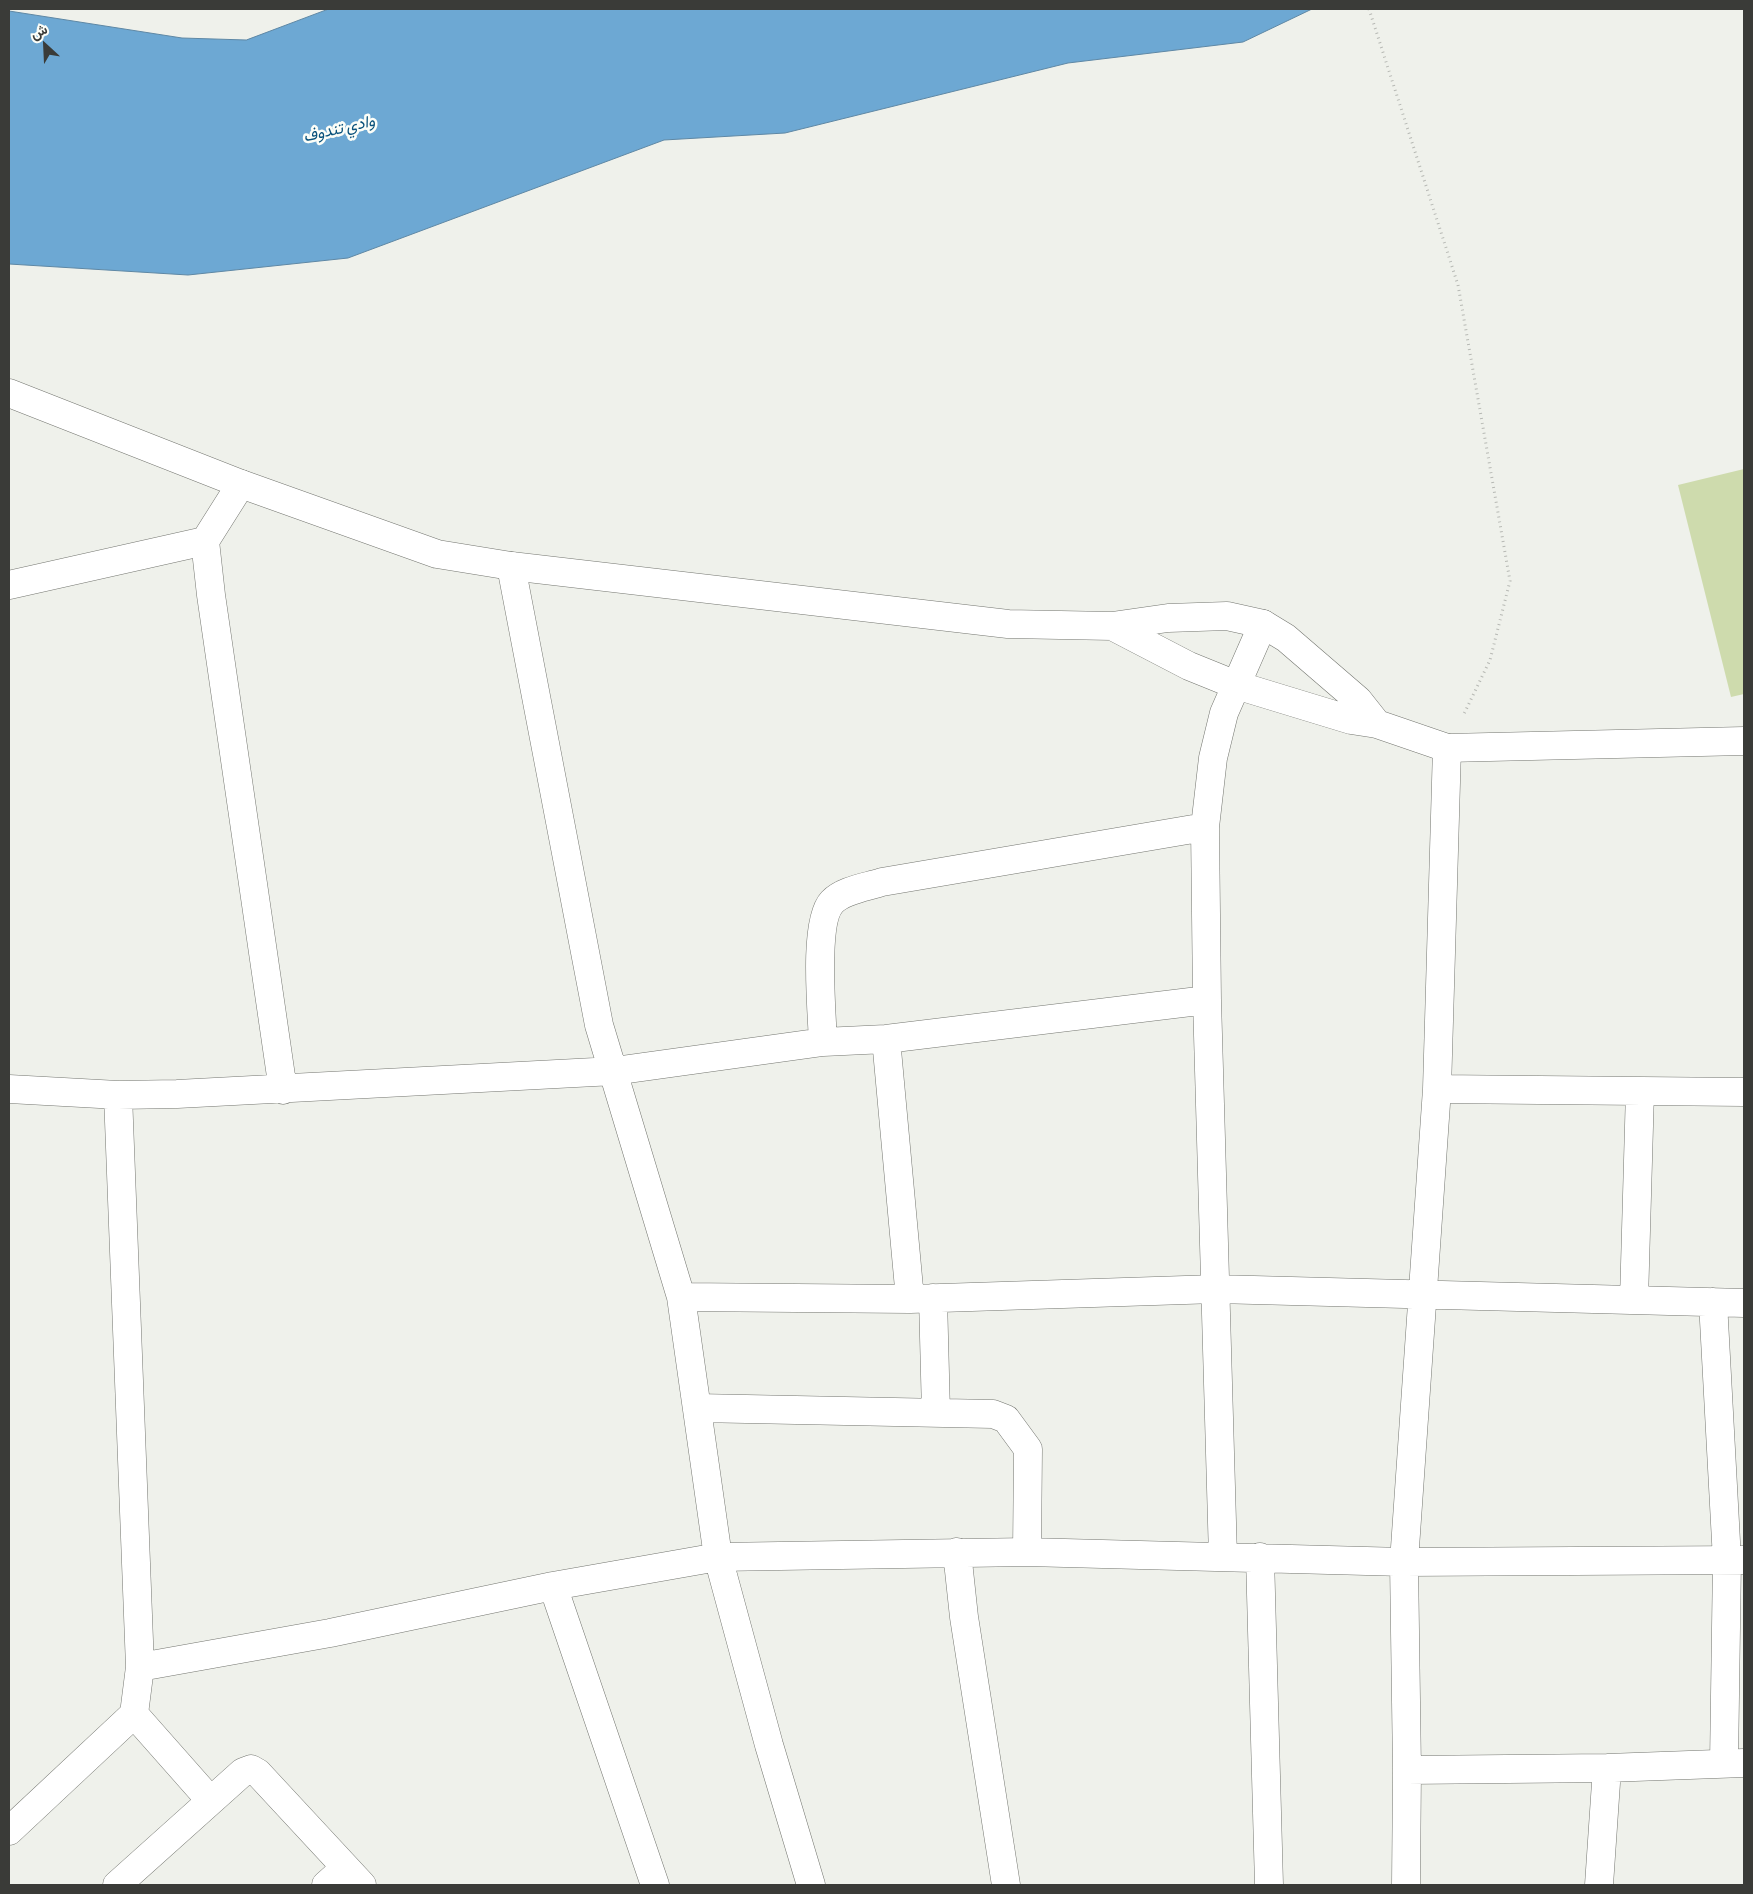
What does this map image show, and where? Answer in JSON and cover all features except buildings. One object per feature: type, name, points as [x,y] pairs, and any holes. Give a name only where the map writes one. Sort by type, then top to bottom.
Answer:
[{"type":"street","points":[[9,394],[241,484],[437,554],[511,566],[1008,624],[1112,626],[1168,618],[1227,616],[1263,624],[1286,638],[1340,684],[1358,700],[1377,724]]},
{"type":"street","points":[[241,484],[205,541],[211,595],[283,1090]]},
{"type":"street","points":[[9,585],[205,541]]},
{"type":"street","points":[[511,566],[599,1025],[681,1297],[718,1557],[768,1745],[811,1885]]},
{"type":"street","points":[[1223,1557],[1207,1000],[1205,827],[1213,758],[1224,713],[1263,624]]},
{"type":"street","points":[[1112,626],[1189,666],[1236,685],[1350,720],[1377,724],[1447,748],[1744,741]]},
{"type":"street","points":[[1406,1885],[1407,1770],[1404,1562],[1437,1089],[1447,748]]},
{"type":"street","points":[[823,1042],[820,947],[824,921],[831,902],[850,892],[882,882],[1205,827]]},
{"type":"street","points":[[9,1089],[118,1095],[283,1090],[614,1071],[823,1042],[886,1039],[1207,1000]]},
{"type":"street","points":[[886,1039],[936,1413]]},
{"type":"street","points":[[1437,1089],[1744,1092]]},
{"type":"street","points":[[1634,1300],[1640,1091]]},
{"type":"street","points":[[9,1831],[134,1714],[140,1667],[118,1095]]},
{"type":"street","points":[[681,1297],[922,1298],[1216,1289],[1422,1292],[1744,1303]]},
{"type":"street","points":[[1407,1770],[1607,1768],[1734,1763],[1736,1560],[1713,1302]]},
{"type":"street","points":[[697,1408],[993,1414],[1006,1419],[1028,1449],[1026,1552]]},
{"type":"street","points":[[957,1552],[964,1617],[1006,1885]]},
{"type":"street","points":[[140,1667],[330,1633],[553,1586],[718,1557],[1026,1552],[1404,1562],[1736,1560]]},
{"type":"street","points":[[1260,1557],[1270,1885]]},
{"type":"street","points":[[553,1586],[655,1885]]},
{"type":"street","points":[[134,1714],[210,1800]]},
{"type":"street","points":[[1599,1885],[1607,1768]]},
{"type":"street","points":[[132,1880],[210,1800],[243,1772],[251,1769],[258,1773],[344,1879]]},
{"type":"path","points":[[1370,9],[1458,285],[1510,581],[1490,660],[1447,748]]},
{"type":"green space","points":[[1744,469],[1744,694],[1731,697],[1678,485]]},
{"type":"water","name":"وادي تندوف","points":[[329,9],[1312,9],[1243,42],[1068,63],[785,133],[664,140],[348,258],[188,275],[9,264],[9,11],[182,38],[246,40]]}]
